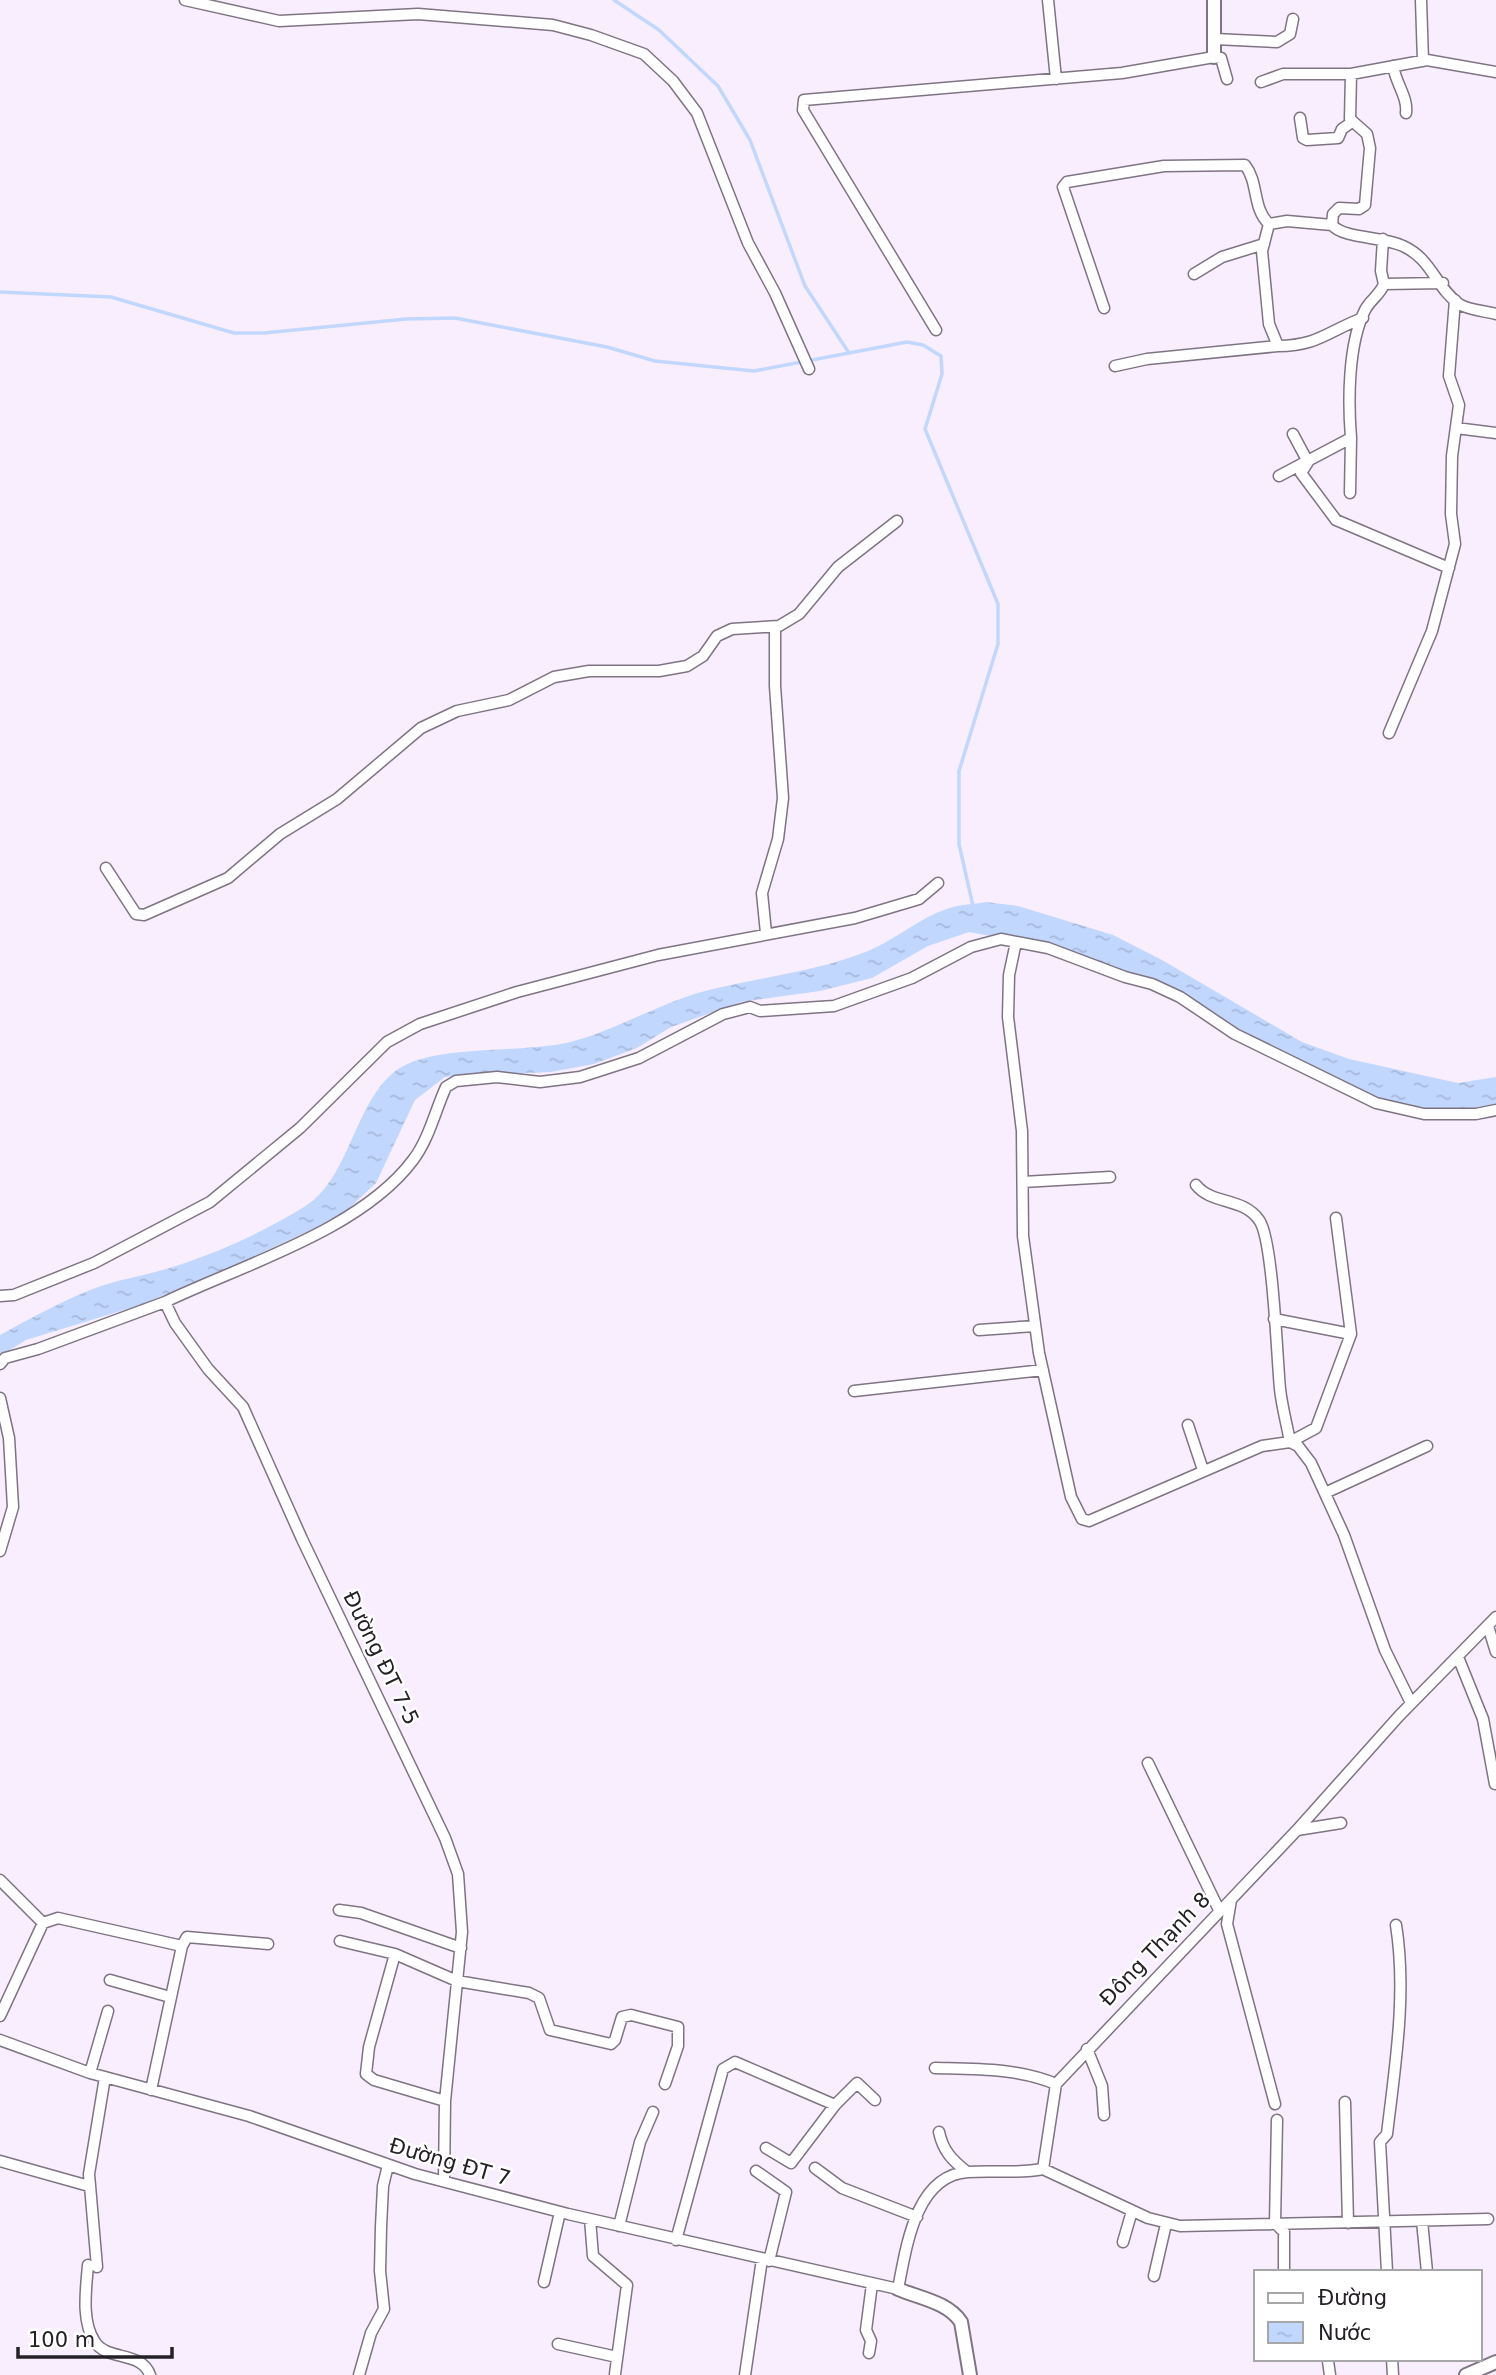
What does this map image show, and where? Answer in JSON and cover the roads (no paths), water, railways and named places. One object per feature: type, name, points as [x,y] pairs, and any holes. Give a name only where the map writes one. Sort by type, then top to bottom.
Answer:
[{"type":"street","points":[[185,0],[279,22],[418,14],[553,25],[592,35],[644,54],[673,81],[697,113],[748,243],[802,348],[809,369]]},
{"type":"street","points":[[1048,0],[1056,79]]},
{"type":"street","points":[[1214,0],[1214,57]]},
{"type":"street","points":[[1421,0],[1423,61]]},
{"type":"street","points":[[1215,39],[1277,42],[1290,34],[1293,19]]},
{"type":"street","points":[[936,330],[803,110],[804,100],[1122,74],[1214,57],[1221,58],[1227,79]]},
{"type":"street","points":[[1261,82],[1283,74],[1350,74],[1423,61],[1452,62],[1496,72]]},
{"type":"street","points":[[1393,66],[1396,85],[1407,101],[1406,113]]},
{"type":"street","points":[[1332,225],[1333,214],[1339,208],[1359,209],[1365,205],[1370,148],[1367,134],[1352,122],[1349,112],[1350,74]]},
{"type":"street","points":[[1300,118],[1303,138],[1307,140],[1338,138],[1342,129],[1352,122]]},
{"type":"street","points":[[1104,308],[1063,187],[1067,182],[1164,166],[1245,165],[1254,177],[1260,216],[1269,224]]},
{"type":"street","points":[[1269,224],[1287,221],[1332,225],[1345,235],[1383,239],[1422,256],[1460,305],[1496,314]]},
{"type":"street","points":[[1269,224],[1262,251],[1269,324],[1278,346]]},
{"type":"street","points":[[1350,493],[1351,438],[1348,402],[1366,308],[1380,294],[1384,284],[1381,271],[1383,239]]},
{"type":"street","points":[[1194,274],[1222,257],[1264,244]]},
{"type":"street","points":[[1384,284],[1443,283]]},
{"type":"street","points":[[1389,733],[1432,631],[1455,544],[1451,514],[1459,405],[1449,376],[1455,300]]},
{"type":"street","points":[[1115,366],[1147,359],[1300,346],[1325,338],[1363,318]]},
{"type":"street","points":[[1456,428],[1496,433]]},
{"type":"street","points":[[1293,434],[1308,462]]},
{"type":"street","points":[[1279,476],[1351,438]]},
{"type":"street","points":[[1308,462],[1301,474],[1336,520],[1450,568]]},
{"type":"street","points":[[106,869],[136,914],[145,915],[228,878],[262,852],[280,834],[337,799],[421,728],[457,710],[509,700],[554,677],[589,671],[659,671],[687,666],[703,656],[716,636],[732,629],[775,627],[799,614],[838,567],[897,520]]},
{"type":"street","points":[[766,933],[762,893],[778,839],[783,798],[775,686],[775,627]]},
{"type":"street","points":[[0,1296],[14,1295],[94,1263],[210,1202],[300,1129],[387,1042],[420,1024],[517,992],[645,958],[855,918],[919,899],[938,883]]},
{"type":"street","points":[[0,1364],[5,1358],[38,1349],[165,1302],[319,1234],[344,1219],[385,1187],[413,1160],[446,1087],[456,1081],[497,1077],[549,1082],[580,1077],[639,1058],[723,1014],[750,1007],[760,1011],[834,1006],[912,978],[971,947],[1001,939],[1048,948],[1125,978],[1152,984],[1180,998],[1235,1034],[1376,1103],[1424,1114],[1476,1114],[1496,1110]]},
{"type":"street","points":[[1016,942],[1009,975],[1008,1017],[1022,1131],[1023,1236],[1043,1370],[1072,1497],[1082,1519],[1089,1521],[1203,1470],[1262,1446],[1290,1442],[1316,1428],[1351,1334],[1336,1218]]},
{"type":"street","points":[[1023,1182],[1110,1177]]},
{"type":"street","points":[[1196,1185],[1202,1193],[1247,1207],[1261,1222],[1274,1319],[1280,1393],[1290,1442],[1311,1463],[1325,1493],[1385,1650],[1411,1703]]},
{"type":"street","name":"Đường ĐT 7-5","points":[[165,1302],[175,1323],[208,1369],[243,1407],[302,1539],[445,1838],[458,1874],[461,1948],[445,2101],[444,2181]]},
{"type":"street","points":[[1274,1319],[1351,1334]]},
{"type":"street","points":[[979,1330],[1035,1326]]},
{"type":"street","points":[[854,1391],[1043,1370]]},
{"type":"street","points":[[0,1398],[9,1438],[13,1507],[0,1551]]},
{"type":"street","points":[[1188,1425],[1203,1470]]},
{"type":"street","points":[[1325,1493],[1427,1446]]},
{"type":"street","name":"Đông Thạnh 8","points":[[1056,2084],[1297,1830],[1411,1703],[1496,1618]]},
{"type":"street","points":[[1488,1626],[1496,1652]]},
{"type":"street","points":[[1458,1657],[1483,1719],[1495,1784]]},
{"type":"street","points":[[1148,1763],[1219,1910]]},
{"type":"street","points":[[1297,1830],[1341,1823]]},
{"type":"street","points":[[0,1881],[43,1923]]},
{"type":"street","points":[[1231,1899],[1227,1924],[1275,2104]]},
{"type":"street","points":[[339,1910],[362,1913],[461,1948]]},
{"type":"street","points":[[0,2016],[43,1923],[58,1918],[182,1946]]},
{"type":"street","points":[[1387,2270],[1380,2142],[1387,2134],[1400,2002],[1396,1925]]},
{"type":"street","points":[[151,2090],[182,1946],[187,1937],[268,1944]]},
{"type":"street","points":[[340,1941],[395,1954],[457,1981],[529,1993],[538,1998],[543,2006],[545,2023],[550,2031],[611,2044],[615,2040],[622,2017],[631,2015],[678,2027],[678,2046],[665,2084]]},
{"type":"street","points":[[395,1954],[369,2047],[366,2074],[374,2080],[445,2101]]},
{"type":"street","points":[[110,1980],[170,1997]]},
{"type":"street","points":[[90,2073],[108,2011]]},
{"type":"street","name":"Đường ĐT 7","points":[[0,2041],[90,2073],[249,2116],[388,2165],[444,2181],[676,2240],[898,2289]]},
{"type":"street","points":[[1087,2049],[1102,2086],[1104,2115]]},
{"type":"street","points":[[676,2240],[723,2069],[735,2062],[835,2105]]},
{"type":"street","points":[[935,2068],[994,2069],[1036,2076],[1056,2084],[1044,2169]]},
{"type":"street","points":[[105,2077],[89,2186],[93,2266],[86,2312],[95,2344],[104,2350],[144,2364],[150,2375]]},
{"type":"street","points":[[766,2148],[791,2163],[852,2084],[857,2083],[875,2100]]},
{"type":"street","points":[[1345,2102],[1348,2223]]},
{"type":"street","points":[[618,2226],[640,2142],[653,2112]]},
{"type":"street","points":[[1278,2120],[1275,2223],[1284,2232],[1284,2270]]},
{"type":"street","points":[[939,2132],[942,2146],[950,2159],[967,2172]]},
{"type":"street","points":[[0,2161],[89,2186]]},
{"type":"street","points":[[359,2375],[370,2333],[384,2309],[380,2249],[383,2186],[388,2165]]},
{"type":"street","points":[[815,2168],[842,2188],[916,2217]]},
{"type":"street","points":[[970,2375],[961,2322],[956,2315],[942,2305],[898,2289],[922,2201],[952,2175],[967,2172],[1018,2174],[1044,2169],[1093,2190],[1132,2211],[1166,2224],[1384,2223],[1488,2219]]},
{"type":"street","points":[[745,2375],[766,2260],[786,2192],[756,2171]]},
{"type":"street","points":[[1123,2242],[1132,2211]]},
{"type":"street","points":[[544,2282],[560,2212]]},
{"type":"street","points":[[590,2219],[593,2256],[627,2285],[615,2374]]},
{"type":"street","points":[[1422,2221],[1427,2270]]},
{"type":"street","points":[[1154,2276],[1166,2224]]},
{"type":"street","points":[[869,2353],[871,2341],[866,2330],[872,2284]]},
{"type":"street","points":[[558,2344],[617,2357]]},
{"type":"street","points":[[1328,2361],[1330,2375]]},
{"type":"street","points":[[1469,2374],[1496,2362]]},
{"type":"water","points":[[986,902],[1018,906],[1113,935],[1162,960],[1302,1042],[1349,1059],[1458,1083],[1496,1077],[1496,1107],[1452,1113],[1393,1106],[1268,1050],[1144,984],[1070,951],[969,932],[928,946],[872,978],[820,991],[741,1002],[671,1027],[637,1048],[594,1064],[551,1072],[445,1077],[415,1100],[376,1183],[341,1216],[209,1277],[137,1306],[26,1340],[0,1356],[0,1335],[62,1302],[101,1286],[213,1253],[304,1207],[319,1195],[331,1179],[380,1087],[393,1073],[409,1063],[453,1053],[530,1048],[574,1041],[705,991],[848,958],[879,946],[942,911]]},
{"type":"waterway","points":[[614,0],[659,30],[718,86],[750,140],[805,286],[849,353]]},
{"type":"waterway","points":[[0,292],[111,297],[234,333],[264,333],[406,319],[455,318],[607,347],[655,361],[754,371],[907,342],[923,345],[941,356],[942,374],[925,429],[998,604],[998,644],[959,771],[959,844],[973,906]]}]
